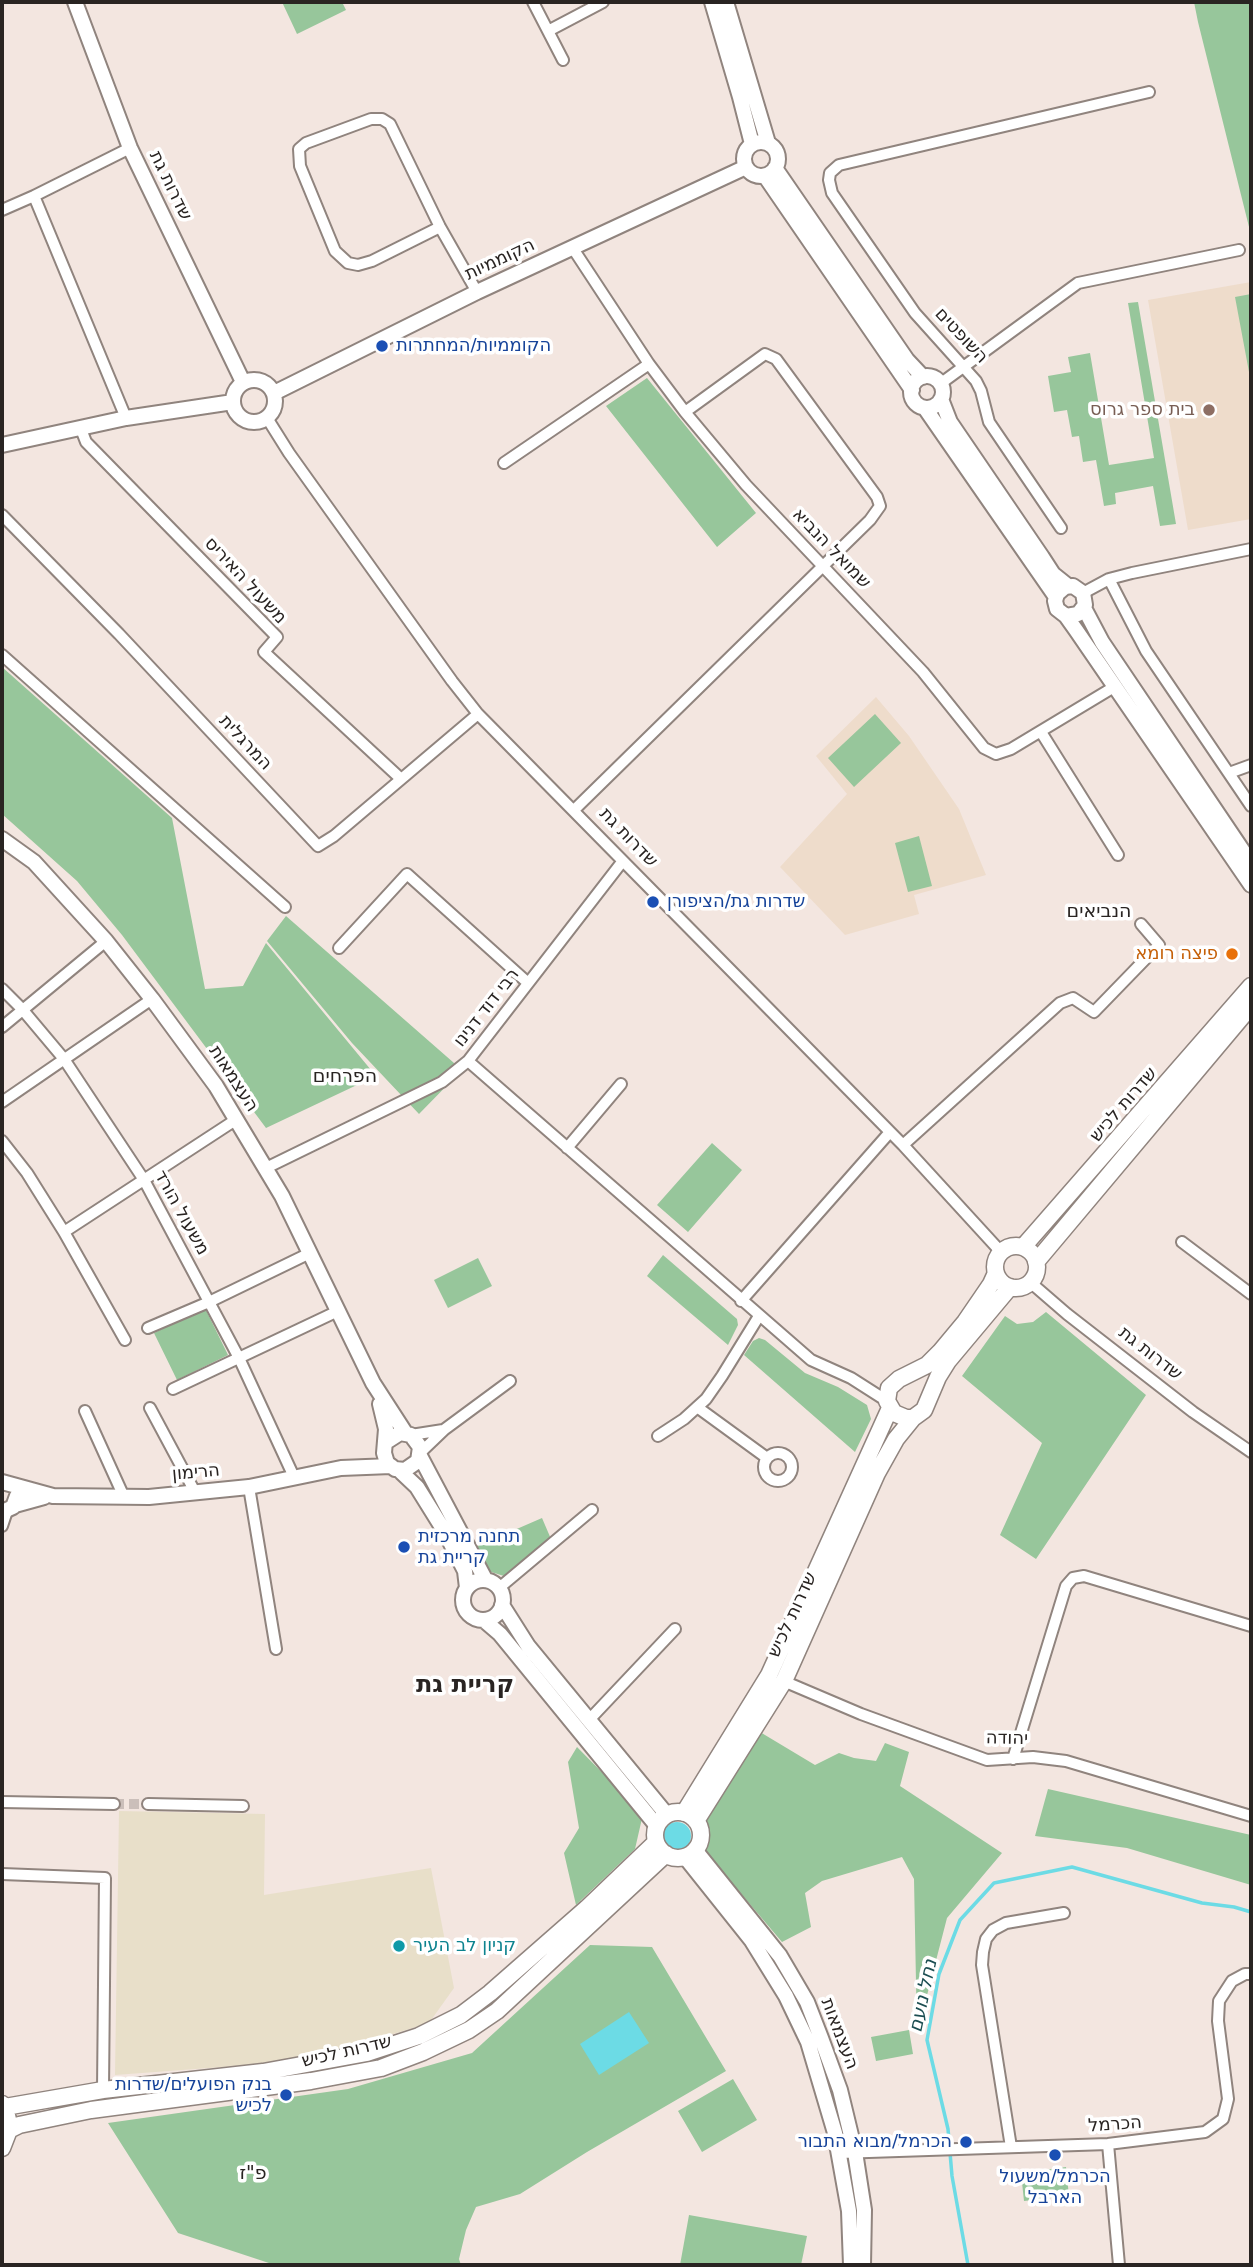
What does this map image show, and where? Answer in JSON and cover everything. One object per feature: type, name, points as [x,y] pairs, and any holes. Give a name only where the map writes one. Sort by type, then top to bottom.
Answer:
[{"type":"main road","name":"שדרות לכיש","points":[[1023,1247],[1251,986]]},
{"type":"main road","name":"שדרות לכיש","points":[[1036,1262],[1251,1006]]},
{"type":"main road","points":[[996,1273],[1004,1284],[1017,1288],[1030,1282],[1037,1270],[1034,1256],[1023,1247],[1012,1246],[1002,1252],[996,1262],[996,1273],[965,1322],[927,1365],[900,1380],[887,1395],[888,1405],[900,1417],[913,1418],[924,1410],[948,1361],[1010,1287]]},
{"type":"main road","points":[[900,1380],[918,1381],[927,1391],[928,1398]]},
{"type":"main road","name":"שדרות לכיש","points":[[777,1678],[888,1405]]},
{"type":"main road","name":"שדרות לכיש","points":[[690,1817],[777,1678],[877,1473],[896,1439],[913,1418]]},
{"type":"main road","points":[[690,1817],[700,1839],[690,1853],[672,1857],[661,1834],[690,1817]]},
{"type":"main road","name":"שדרות לכיש","points":[[3,2106],[103,2090],[263,2072],[367,2053],[419,2036],[461,2015],[489,1993],[587,1908],[661,1834]]},
{"type":"main road","name":"שדרות לכיש","points":[[9,2130],[19,2125],[91,2110],[321,2080],[381,2068],[423,2052],[469,2030],[497,2011],[661,1834]]},
{"type":"main road","points":[[2,2148],[9,2130],[3,2106]]},
{"type":"street","name":"שדרות גת","points":[[75,2],[130,148],[243,382]]},
{"type":"street","points":[[534,2],[563,60]]},
{"type":"street","points":[[548,31],[603,2]]},
{"type":"street","points":[[712,2],[752,144]]},
{"type":"street","points":[[726,2],[768,143]]},
{"type":"street","name":"השופטים","points":[[1061,528],[989,422],[981,391],[964,366],[924,326],[832,193],[829,186],[830,173],[839,165],[1149,92]]},
{"type":"street","points":[[440,227],[372,261],[358,265],[348,263],[335,251],[300,166],[299,149],[306,142],[371,118],[382,119],[390,124],[440,227],[477,292]]},
{"type":"street","points":[[757,142],[768,143],[773,146],[778,157],[770,172],[756,176],[746,167],[745,152],[757,142]]},
{"type":"street","points":[[2,210],[130,148]]},
{"type":"street","name":"הקוממיות","points":[[274,393],[477,292],[746,167]]},
{"type":"street","points":[[770,172],[907,360],[923,377]]},
{"type":"street","points":[[770,172],[903,374],[912,390],[913,399],[925,408],[1056,597],[1057,609],[1066,616],[1251,885]]},
{"type":"street","points":[[34,196],[126,418]]},
{"type":"street","name":"שמואל הנביא","points":[[572,247],[649,364],[685,412],[746,485],[923,672],[984,748],[996,754],[1011,749],[1114,687]]},
{"type":"street","points":[[940,384],[1078,283],[1239,250]]},
{"type":"street","points":[[574,810],[870,520],[880,506],[877,497],[776,359],[765,355],[685,412]]},
{"type":"street","points":[[504,463],[649,364]]},
{"type":"street","points":[[912,390],[917,380],[923,377],[931,377],[940,384],[943,389],[941,399],[950,422],[989,480],[1054,574],[1068,586],[1077,587],[1083,593],[1086,600],[1084,608],[1078,614],[1066,616]]},
{"type":"street","points":[[261,381],[274,393],[274,407],[267,418],[247,421],[238,415],[233,402],[235,392],[243,382],[261,381]]},
{"type":"street","points":[[925,408],[934,406],[941,399]]},
{"type":"street","points":[[3,441],[80,429],[126,418],[233,402]]},
{"type":"street","name":"שדרות גת","points":[[267,418],[289,453],[478,714],[903,1145],[1002,1252]]},
{"type":"street","name":"משעול האיריס","points":[[80,429],[86,442],[277,637],[264,652],[400,778]]},
{"type":"street","name":"המרגלית","points":[[2,514],[318,846],[334,836],[478,714]]},
{"type":"street","points":[[1083,593],[1109,579],[1251,549]]},
{"type":"street","points":[[1109,579],[1146,651],[1251,806]]},
{"type":"street","points":[[1056,597],[1059,591],[1068,586]]},
{"type":"street","points":[[1084,608],[1102,642],[1251,863]]},
{"type":"street","points":[[2,654],[285,906]]},
{"type":"street","points":[[1041,732],[1118,855]]},
{"type":"street","points":[[1229,773],[1251,765]]},
{"type":"street","name":"העצמאות","points":[[2,839],[34,862],[106,941],[209,1077],[266,1168],[373,1383],[408,1435]]},
{"type":"street","name":"רבי דוד דנינו","points":[[266,1168],[442,1082],[468,1061],[622,862]]},
{"type":"street","points":[[339,948],[407,874],[528,983]]},
{"type":"street","points":[[903,1145],[1060,1003],[1073,998],[1094,1012],[1158,945],[1141,924]]},
{"type":"street","points":[[2,1027],[106,941]]},
{"type":"street","name":"משעול הורד","points":[[2,989],[64,1059],[144,1180],[239,1358],[294,1477]]},
{"type":"street","points":[[2,1102],[152,999]]},
{"type":"street","points":[[468,1061],[811,1360],[851,1378],[871,1383],[900,1380]]},
{"type":"street","points":[[567,1148],[621,1084]]},
{"type":"street","points":[[64,1232],[237,1119]]},
{"type":"street","points":[[741,1301],[890,1132]]},
{"type":"street","points":[[2,1141],[27,1173],[64,1232],[125,1340]]},
{"type":"street","points":[[1182,1242],[1251,1294]]},
{"type":"street","points":[[148,1328],[310,1253]]},
{"type":"street","name":"שדרות גת","points":[[1030,1282],[1182,1404],[1251,1452]]},
{"type":"street","points":[[173,1389],[338,1311]]},
{"type":"street","points":[[658,1436],[697,1407],[722,1377],[760,1316]]},
{"type":"street","points":[[851,1378],[888,1405]]},
{"type":"street","points":[[395,1468],[410,1469],[420,1454],[445,1429],[510,1381]]},
{"type":"street","name":"העצמאות","points":[[373,1383],[385,1421],[385,1445]]},
{"type":"street","points":[[697,1407],[767,1458]]},
{"type":"street","points":[[150,1408],[195,1492]]},
{"type":"street","points":[[85,1411],[124,1497]]},
{"type":"street","points":[[445,1429],[395,1435],[385,1445],[385,1458],[417,1487],[445,1532],[465,1571],[467,1588],[464,1599],[467,1612],[474,1620],[486,1622],[500,1634],[661,1834]]},
{"type":"street","points":[[408,1435],[418,1442],[420,1454],[485,1578]]},
{"type":"street","name":"הרימון","points":[[341,1468],[368,1457],[385,1445]]},
{"type":"street","name":"הרימון","points":[[7,1484],[53,1496],[124,1497],[249,1487],[341,1468],[395,1468]]},
{"type":"street","points":[[2,1526],[17,1495],[7,1484]]},
{"type":"street","points":[[249,1487],[276,1649]]},
{"type":"street","name":"הרימון","points":[[8,1509],[53,1496]]},
{"type":"street","points":[[499,1588],[592,1510]]},
{"type":"street","points":[[1013,1759],[1066,1586],[1073,1578],[1084,1576],[1251,1626]]},
{"type":"street","points":[[467,1588],[472,1582],[485,1578],[493,1581],[499,1588],[502,1605],[528,1646],[589,1720],[661,1834]]},
{"type":"street","points":[[486,1622],[496,1616],[502,1605]]},
{"type":"street","points":[[589,1720],[675,1629]]},
{"type":"street","name":"יהודה","points":[[777,1678],[898,1728],[987,1760],[1033,1757],[1066,1761],[1251,1816]]},
{"type":"street","points":[[2,1802],[114,1804]]},
{"type":"street","points":[[148,1804],[243,1806]]},
{"type":"street","name":"העצמאות","points":[[690,1853],[780,1956],[807,2002],[840,2091],[855,2152],[864,2210],[863,2265]]},
{"type":"street","name":"העצמאות","points":[[690,1853],[752,1941],[793,2008],[808,2042],[824,2091],[839,2153],[849,2211],[851,2265]]},
{"type":"street","points":[[2,1874],[105,1878],[103,2090]]},
{"type":"street","points":[[1011,2147],[982,1965],[983,1952],[986,1939],[993,1930],[1006,1923],[1064,1913]]},
{"type":"street","name":"הכרמל","points":[[839,2153],[1108,2144],[1191,2136],[1205,2132],[1219,2124],[1227,2109],[1218,2021],[1219,2001],[1232,1980],[1251,1974]]},
{"type":"street","points":[[1108,2144],[1119,2265]]},
{"type":"shaded area","name":"בית ספר גרוס","points":[[1251,282],[1251,519],[1188,530],[1148,300]]},
{"type":"shaded area","points":[[876,697],[909,736],[959,809],[986,875],[914,895],[919,914],[845,935],[780,867],[847,794],[816,756]]},
{"type":"shaded area","points":[[119,1811],[265,1814],[264,1895],[431,1868],[454,1988],[429,2023],[354,2046],[263,2064],[115,2075]]},
{"type":"green space","points":[[282,2],[342,2],[346,10],[297,34]]},
{"type":"green space","points":[[1194,2],[1251,2],[1251,235],[1198,22]]},
{"type":"green space","points":[[1251,294],[1251,371],[1249,372],[1235,297]]},
{"type":"green space","points":[[1138,302],[1176,524],[1160,526],[1153,486],[1115,493],[1116,504],[1104,506],[1096,460],[1083,462],[1079,436],[1072,437],[1067,410],[1054,412],[1048,376],[1071,372],[1068,357],[1090,353],[1109,465],[1154,458],[1128,303]]},
{"type":"green space","points":[[647,378],[756,513],[717,547],[606,406]]},
{"type":"green space","points":[[2,667],[172,818],[205,989],[243,986],[266,943],[376,1076],[266,1128],[122,935],[77,881],[2,814]]},
{"type":"green space","points":[[875,714],[901,743],[854,787],[828,758]]},
{"type":"green space","points":[[919,836],[932,886],[908,892],[895,843]]},
{"type":"green space","points":[[286,916],[462,1070],[419,1114],[352,1043],[267,941]]},
{"type":"green space","points":[[712,1143],[742,1170],[688,1232],[657,1205]]},
{"type":"green space","points":[[663,1255],[737,1319],[738,1325],[728,1345],[647,1276]]},
{"type":"green space","points":[[478,1258],[492,1286],[448,1308],[434,1280]]},
{"type":"green space","points":[[205,1308],[228,1355],[177,1380],[154,1333]]},
{"type":"green space","points":[[1046,1312],[1146,1395],[1036,1559],[1000,1535],[1042,1443],[962,1376],[1005,1316],[1017,1324],[1033,1322]]},
{"type":"green space","points":[[759,1338],[805,1373],[838,1387],[867,1405],[871,1419],[855,1452],[744,1355],[753,1341]]},
{"type":"green space","points":[[542,1518],[551,1539],[507,1577],[485,1570],[473,1548]]},
{"type":"green space","points":[[760,1732],[815,1765],[839,1753],[876,1761],[885,1743],[909,1752],[900,1786],[1002,1853],[947,1918],[917,2034],[914,1879],[902,1857],[822,1881],[805,1893],[811,1927],[782,1942],[703,1849],[707,1836],[703,1820]]},
{"type":"green space","points":[[577,1747],[643,1814],[635,1849],[576,1905],[564,1853],[579,1828],[568,1762]]},
{"type":"green space","points":[[1048,1789],[1251,1835],[1251,1885],[1127,1848],[1035,1836]]},
{"type":"green space","points":[[590,1945],[652,1947],[726,2071],[520,2194],[476,2207],[466,2230],[459,2259],[461,2265],[275,2265],[178,2233],[108,2123],[348,2089],[472,2053]]},
{"type":"green space","points":[[909,2030],[913,2054],[876,2061],[871,2037]]},
{"type":"green space","points":[[733,2079],[757,2120],[702,2152],[678,2111]]},
{"type":"green space","points":[[1066,2167],[1069,2196],[1024,2201],[1021,2173]]},
{"type":"green space","points":[[689,2215],[807,2236],[801,2265],[680,2265]]},
{"type":"water","points":[[677,1822],[687,1826],[691,1836],[687,1846],[677,1850],[667,1846],[663,1836],[667,1826]]},
{"type":"water","points":[[629,2012],[649,2043],[599,2075],[580,2044]]},
{"type":"waterway","name":"נחל נועם","points":[[968,2265],[952,2176],[948,2129],[927,2040],[939,1974],[960,1920],[994,1883],[1072,1867],[1202,1903],[1251,1912]]},
{"type":"tunnel","points":[[114,1804],[148,1804]]},
{"type":"place","name":"הקוממיות/המחתרות","points":[[382,346]]},
{"type":"place","name":"בית ספר גרוס","points":[[1209,410]]},
{"type":"place","name":"שדרות גת/הציפורן","points":[[653,902]]},
{"type":"place","name":"פיצה רומא","points":[[1232,954]]},
{"type":"place","name":"תחנה מרכזית קריית גת","points":[[404,1547]]},
{"type":"place","name":"קניון לב העיר","points":[[399,1946]]},
{"type":"place","name":"בנק הפועלים/שדרות לכיש","points":[[286,2095]]},
{"type":"place","name":"הכרמל/מבוא התבור","points":[[966,2142]]},
{"type":"place","name":"הכרמל/משעול הארבל","points":[[1055,2155]]},
{"type":"district","name":"הנביאים","points":[[1099,912]]},
{"type":"district","name":"הפרחים","points":[[345,1077]]},
{"type":"district","name":"קריית גת","points":[[465,1686]]},
{"type":"district","name":"פ\"ז","points":[[253,2174]]}]
